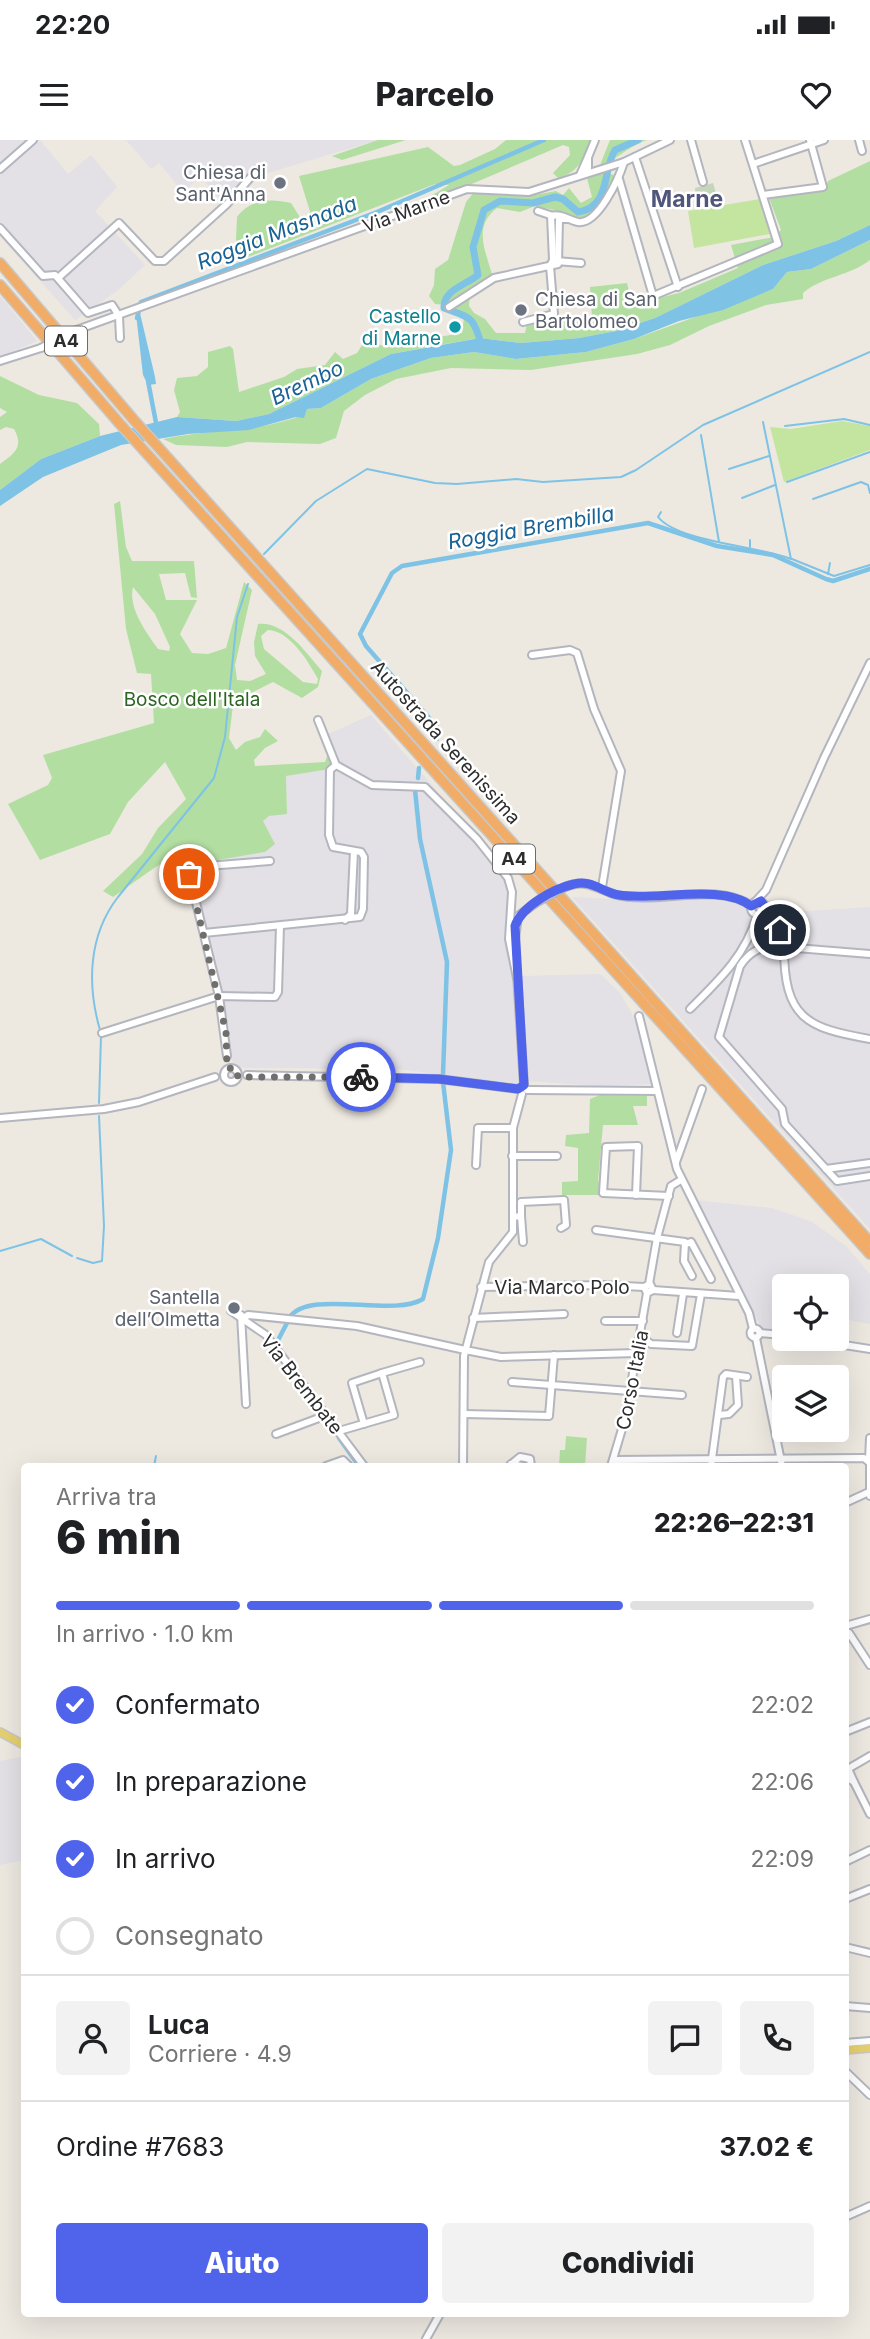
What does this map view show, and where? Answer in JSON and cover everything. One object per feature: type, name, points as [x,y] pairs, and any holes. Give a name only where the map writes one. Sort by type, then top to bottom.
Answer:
[{"type":"highway","name":"Autostrada Serenissima","points":[[0,263],[133,419],[870,1242]]},
{"type":"highway","name":"Autostrada Serenissima","points":[[0,285],[120,424],[870,1254]]},
{"type":"main road","points":[[0,1732],[21,1743]]},
{"type":"main road","points":[[849,2050],[870,2048]]},
{"type":"street","points":[[0,169],[33,140]]},
{"type":"street","points":[[580,175],[595,140]]},
{"type":"street","points":[[588,157],[588,171],[598,170],[624,162],[670,140]]},
{"type":"street","points":[[691,140],[703,182]]},
{"type":"street","points":[[618,179],[653,296],[778,244],[745,140]]},
{"type":"street","points":[[753,164],[810,142],[824,140]]},
{"type":"street","points":[[859,140],[862,151]]},
{"type":"street","points":[[764,195],[823,187],[810,142]]},
{"type":"street","points":[[635,157],[678,287]]},
{"type":"street","points":[[538,211],[559,219],[586,221],[610,195],[624,162]]},
{"type":"street","points":[[58,278],[119,223],[155,261],[164,261],[227,204],[257,170]]},
{"type":"street","name":"Via Marne","points":[[0,361],[41,348],[71,332],[144,308],[467,189],[484,188],[521,193],[588,171]]},
{"type":"street","points":[[551,216],[554,214],[569,219]]},
{"type":"street","points":[[523,322],[554,314],[551,216]]},
{"type":"street","points":[[554,262],[559,219]]},
{"type":"street","points":[[0,228],[43,276],[58,278],[88,313],[112,305],[119,316],[120,338]]},
{"type":"street","points":[[449,307],[494,278],[554,262],[581,263]]},
{"type":"street","points":[[532,655],[570,650],[577,653],[594,709],[620,767],[602,887]]},
{"type":"street","points":[[754,904],[766,890],[824,758],[870,663]]},
{"type":"street","points":[[318,720],[336,765],[372,785],[419,784],[432,791],[503,871],[511,889],[509,939],[517,978]]},
{"type":"street","points":[[204,933],[357,919],[363,909],[364,857],[361,852],[338,849],[330,842],[330,770],[336,765]]},
{"type":"street","points":[[343,920],[349,918],[352,910],[354,851]]},
{"type":"street","points":[[231,1073],[219,996],[189,874],[195,867],[270,861]]},
{"type":"street","points":[[592,884],[603,872]]},
{"type":"street","points":[[523,1242],[517,1217],[512,1156],[513,1128],[523,1090],[515,926],[518,916],[537,902],[565,887],[592,884],[620,895],[734,897],[754,904],[763,902],[780,930],[784,972],[792,1000],[806,1019],[817,1028],[870,1039]]},
{"type":"street","points":[[690,1009],[735,964],[750,940],[757,916],[754,904]]},
{"type":"street","points":[[352,910],[363,909]]},
{"type":"street","points":[[757,916],[766,910]]},
{"type":"street","points":[[102,1033],[219,996],[272,998],[277,995],[280,926]]},
{"type":"street","points":[[870,954],[783,945],[751,951],[740,966],[719,1037],[782,1109],[785,1125],[837,1181],[870,1176]]},
{"type":"street","points":[[639,1016],[676,1166],[756,1333],[781,1463]]},
{"type":"street","points":[[0,1118],[104,1109],[139,1102],[231,1073],[439,1079],[523,1090],[656,1091]]},
{"type":"street","points":[[648,1091],[655,1080]]},
{"type":"street","name":"Corso Italia","points":[[613,1463],[629,1393],[657,1238],[676,1166],[702,1089]]},
{"type":"street","points":[[476,1165],[478,1128],[513,1128]]},
{"type":"street","points":[[636,1195],[638,1146],[607,1147],[603,1193],[636,1195],[669,1196]]},
{"type":"street","points":[[512,1156],[558,1156]]},
{"type":"street","points":[[826,1169],[870,1164]]},
{"type":"street","points":[[671,1186],[683,1182]]},
{"type":"street","points":[[463,1463],[465,1350],[481,1287],[492,1258],[513,1232],[521,1202],[564,1200],[566,1225],[561,1228]]},
{"type":"street","points":[[596,1230],[686,1244],[691,1242],[711,1279]]},
{"type":"street","points":[[686,1244],[684,1261],[692,1276]]},
{"type":"street","name":"Via Marco Polo","points":[[481,1287],[605,1285],[683,1294],[739,1296]]},
{"type":"street","points":[[677,1333],[683,1294]]},
{"type":"street","points":[[640,1336],[651,1345],[692,1346],[701,1294]]},
{"type":"street","name":"Via Brembate","points":[[231,1311],[243,1317],[279,1350],[362,1463]]},
{"type":"street","points":[[473,1318],[564,1314]]},
{"type":"street","points":[[246,1404],[243,1317],[357,1326],[501,1357],[636,1353]]},
{"type":"street","points":[[605,1321],[643,1321]]},
{"type":"street","points":[[756,1333],[772,1334]]},
{"type":"street","points":[[849,1346],[870,1349]]},
{"type":"street","points":[[464,1414],[546,1417],[551,1411],[554,1355]]},
{"type":"street","points":[[364,1424],[352,1382],[420,1362]]},
{"type":"street","points":[[339,1431],[394,1415],[382,1373]]},
{"type":"street","points":[[712,1463],[723,1377],[726,1374],[747,1377]]},
{"type":"street","points":[[719,1415],[729,1414],[738,1405],[736,1376]]},
{"type":"street","points":[[512,1382],[682,1395]]},
{"type":"street","points":[[276,1434],[327,1415]]},
{"type":"street","points":[[849,1502],[870,1494],[870,1438]]},
{"type":"street","points":[[512,1463],[520,1457],[530,1459],[531,1463]]},
{"type":"street","points":[[613,1463],[712,1463],[780,1458],[869,1461]]},
{"type":"street","points":[[849,1628],[870,1619]]},
{"type":"street","points":[[849,1632],[870,1665]]},
{"type":"street","points":[[849,1730],[870,1722]]},
{"type":"street","points":[[849,1768],[870,1756]]},
{"type":"street","points":[[849,1774],[870,1814]]},
{"type":"street","points":[[849,1778],[855,1782]]},
{"type":"street","points":[[849,1859],[870,1850]]},
{"type":"street","points":[[849,1897],[870,1889]]},
{"type":"street","points":[[849,1948],[870,1953]]},
{"type":"street","points":[[849,2006],[870,2008]]},
{"type":"street","points":[[849,2043],[870,2041]]},
{"type":"street","points":[[849,2075],[870,2095]]},
{"type":"street","points":[[849,2215],[870,2206]]},
{"type":"street","points":[[426,2339],[438,2317]]},
{"type":"shaded area","points":[[0,140],[40,140],[68,174],[91,155],[117,187],[95,211],[145,265],[117,291],[75,320],[0,236]]},
{"type":"shaded area","points":[[126,140],[378,140],[258,176],[225,205],[200,176],[183,192],[159,163],[151,169]]},
{"type":"shaded area","points":[[0,296],[37,341],[0,357]]},
{"type":"shaded area","points":[[371,715],[497,860],[509,890],[521,1084],[397,1069],[243,1068],[235,1066],[231,1058],[181,853],[191,845],[201,846],[205,861],[265,852],[274,844],[263,821],[269,816],[287,813],[286,776],[330,769],[326,735]]},
{"type":"shaded area","points":[[623,893],[733,894],[770,901],[777,913],[870,907],[870,1229],[572,897],[610,899]]},
{"type":"shaded area","points":[[600,974],[620,993],[636,1021],[652,1084],[598,1086],[528,1081],[521,976]]},
{"type":"shaded area","points":[[696,1200],[772,1208],[812,1222],[846,1246],[870,1274],[870,1324],[849,1320],[849,1274],[772,1274],[772,1332],[763,1331]]},
{"type":"shaded area","points":[[21,1757],[21,1861],[0,1865],[0,1761]]},
{"type":"green space","points":[[378,140],[406,140],[342,160],[332,156]]},
{"type":"green space","points":[[506,140],[591,140],[579,164],[571,172],[558,178],[553,173],[570,155],[569,147],[563,145],[460,189],[424,200],[449,185],[435,184],[243,259],[236,239],[237,217],[255,203],[268,200],[291,203],[308,230],[318,228],[312,218],[299,176],[428,147],[454,166],[460,165],[495,149]]},
{"type":"green space","points":[[610,140],[647,140],[600,165]]},
{"type":"green space","points":[[870,161],[870,225],[836,241],[763,265],[655,318],[616,331],[579,338],[521,343],[480,338],[391,354],[269,414],[236,421],[177,417],[180,412],[174,390],[177,378],[197,376],[208,367],[208,352],[230,346],[233,349],[239,392],[284,377],[297,369],[325,365],[335,352],[343,359],[357,353],[364,342],[386,346],[462,333],[464,318],[447,305],[435,304],[429,296],[434,285],[435,269],[448,260],[466,202],[475,191],[528,196],[556,191],[563,195],[569,188],[581,203],[592,197],[587,178],[606,172],[616,176],[608,196],[589,217],[571,219],[554,210],[535,206],[520,212],[497,208],[485,223],[484,247],[492,274],[470,292],[469,306],[474,313],[485,319],[496,333],[525,333],[527,323],[553,317],[562,321],[592,317],[590,287],[627,283],[631,300],[635,304],[679,293],[738,268],[731,245],[774,237],[781,230],[769,198],[825,190],[828,181]]},
{"type":"green space","points":[[713,183],[718,200],[701,205],[696,200],[695,188]]},
{"type":"green space","points":[[760,199],[770,234],[694,248],[688,211]]},
{"type":"green space","points":[[870,240],[870,260],[854,270],[811,287],[803,293],[803,299],[766,305],[709,326],[670,345],[637,354],[531,370],[451,368],[396,379],[365,395],[344,411],[336,438],[320,444],[247,442],[227,447],[176,445],[163,439],[253,428],[288,420],[305,414],[307,409],[321,408],[371,379],[431,358],[474,352],[516,359],[586,352],[634,339],[773,289],[787,272],[811,269]]},
{"type":"green space","points":[[0,376],[39,395],[77,403],[99,424],[100,436],[41,459],[0,490],[0,464],[14,453],[18,441],[14,429],[6,427],[0,430],[0,417],[7,412],[0,408]]},
{"type":"green space","points":[[842,421],[870,426],[870,450],[784,482],[770,427],[791,429]]},
{"type":"green space","name":"Bosco dell'Itala","points":[[120,501],[126,547],[132,561],[194,561],[197,598],[191,597],[185,573],[159,574],[166,600],[197,600],[180,634],[192,653],[208,654],[226,648],[244,582],[252,590],[235,665],[237,680],[250,681],[266,674],[255,656],[254,642],[258,624],[268,624],[286,633],[322,671],[318,687],[302,698],[273,682],[251,693],[234,697],[229,738],[236,750],[245,742],[260,737],[265,729],[278,741],[265,748],[254,760],[255,766],[325,762],[330,747],[338,763],[330,769],[286,776],[287,814],[269,816],[263,821],[275,844],[265,852],[206,862],[201,846],[191,845],[181,853],[181,863],[171,858],[113,897],[103,891],[142,854],[158,828],[186,799],[165,762],[128,802],[110,834],[40,860],[8,804],[48,785],[52,778],[43,755],[154,723],[151,674],[137,673],[126,629],[114,504]],"holes":[[[133,587],[155,614],[170,647],[169,651],[158,649],[143,627],[133,603]],[[268,630],[284,636],[298,648],[318,679],[317,684],[303,682],[264,649],[261,636]]]},
{"type":"green space","points":[[600,1095],[647,1096],[647,1106],[633,1106],[638,1125],[603,1125],[598,1181],[603,1184],[603,1195],[562,1195],[562,1182],[578,1181],[578,1148],[565,1146],[566,1135],[589,1133],[590,1099]]},
{"type":"green space","points":[[566,1436],[587,1438],[585,1463],[559,1463],[560,1450],[565,1450]]},
{"type":"water","points":[[870,225],[870,240],[811,269],[787,272],[773,289],[723,310],[679,321],[634,339],[586,352],[516,359],[474,352],[431,358],[371,379],[321,408],[307,409],[304,418],[296,417],[249,430],[188,434],[121,445],[43,477],[0,506],[0,490],[41,459],[100,436],[177,417],[236,421],[269,414],[391,354],[480,338],[521,343],[579,338],[616,331],[655,318],[763,265],[836,241]]},
{"type":"water","points":[[140,313],[156,384],[148,385],[143,375],[136,314]]},
{"type":"waterway","name":"Roggia Masnada","points":[[137,318],[141,302],[377,212],[544,140]]},
{"type":"waterway","points":[[481,344],[476,328],[469,319],[444,308],[451,292],[478,275],[473,247],[484,210],[500,201],[533,203],[555,197],[563,199],[578,212],[589,209],[601,196],[615,150],[638,140]]},
{"type":"waterway","name":"Roggia Brembilla","points":[[264,554],[316,501],[367,469],[435,483],[457,484],[516,479],[543,482],[621,477],[636,470],[703,425],[870,352]]},
{"type":"waterway","name":"Roggia Masnada","points":[[148,381],[157,428]]},
{"type":"waterway","points":[[785,426],[844,419],[870,425]]},
{"type":"waterway","name":"Roggia Brembilla","points":[[661,512],[658,517],[683,532],[791,559],[763,422]]},
{"type":"waterway","points":[[701,435],[719,542]]},
{"type":"waterway","points":[[787,482],[870,452]]},
{"type":"waterway","points":[[729,469],[769,456]]},
{"type":"waterway","points":[[813,499],[861,482],[868,485],[870,493]]},
{"type":"waterway","points":[[742,498],[775,485]]},
{"type":"waterway","name":"Roggia Brembilla","points":[[437,739],[437,727],[366,646],[360,634],[392,573],[402,566],[648,523],[717,546],[773,555],[833,581],[870,569]]},
{"type":"waterway","points":[[750,540],[750,547]]},
{"type":"waterway","points":[[792,559],[834,576],[870,565]]},
{"type":"waterway","points":[[828,574],[830,563]]},
{"type":"waterway","name":"Roggia Brembilla","points":[[100,1030],[92,978],[101,928],[118,897],[214,778],[225,737],[237,617],[248,584]]},
{"type":"waterway","name":"Roggia Brembilla","points":[[418,778],[419,768]]},
{"type":"waterway","name":"Roggia Brembilla","points":[[415,790],[420,839],[447,962],[443,1075]]},
{"type":"waterway","name":"Roggia Brembilla","points":[[99,1103],[101,1036]]},
{"type":"waterway","name":"Roggia Brembilla","points":[[289,1318],[299,1309],[314,1305],[392,1306],[423,1299],[438,1238],[451,1150],[443,1082]]},
{"type":"waterway","name":"Roggia Brembilla","points":[[77,1258],[93,1263],[102,1261],[104,1226],[99,1116]]},
{"type":"waterway","name":"Roggia Brembilla","points":[[0,1251],[41,1239],[72,1256]]},
{"type":"waterway","name":"Roggia Brembilla","points":[[276,1344],[287,1323]]},
{"type":"waterway","name":"Roggia Brembilla","points":[[339,1438],[357,1463]]},
{"type":"waterway","points":[[155,1463],[156,1456]]},
{"type":"way so far","points":[[189,874],[219,996],[226,1032],[227,1068],[236,1069],[238,1077],[361,1077]]},
{"type":"place","name":"Chiesa di Sant'Anna","points":[[280,183]]},
{"type":"place","name":"Chiesa di San Bartolomeo","points":[[521,310]]},
{"type":"place","name":"Castello di Marne","points":[[455,327]]},
{"type":"place","name":"Santella dell’Olmetta","points":[[234,1308]]},
{"type":"district","name":"Marne","points":[[687,199]]},
{"type":"route","points":[[361,1077],[439,1079],[518,1089],[524,1085],[513,938],[515,926],[518,916],[526,908],[573,884],[592,884],[620,895],[734,897],[751,906],[756,901],[761,901],[780,930]]},
{"type":"water label","name":"Brembo","points":[[307,383]]}]
